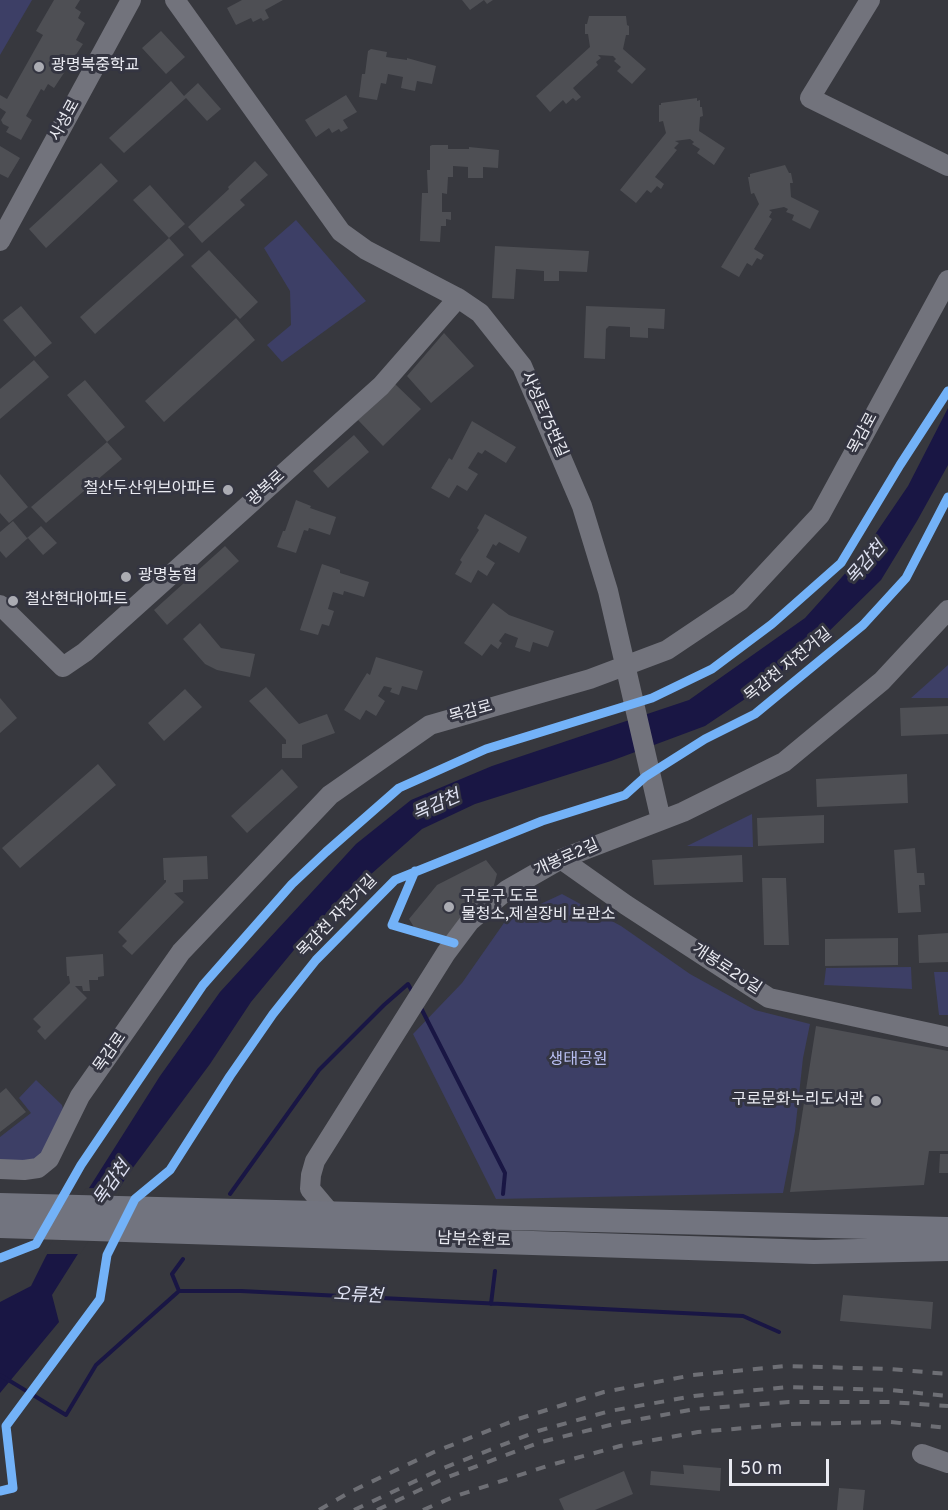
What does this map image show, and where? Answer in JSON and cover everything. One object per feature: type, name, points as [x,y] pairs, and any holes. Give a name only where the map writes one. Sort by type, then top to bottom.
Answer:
[{"type":"main road","name":"남부순환로","points":[[7,1216],[157,1209],[948,1229]]},
{"type":"main road","points":[[807,1227],[948,1212]]},
{"type":"main road","name":"남부순환로","points":[[7,1216],[144,1231],[814,1252],[948,1248]]},
{"type":"main road","points":[[814,1252],[913,1263],[948,1263]]},
{"type":"street","name":"사성로","points":[[0,241],[131,0]]},
{"type":"street","name":"사성로75번길","points":[[175,0],[341,232],[366,250],[458,298],[480,313],[522,366],[582,506],[608,591],[661,820]]},
{"type":"street","points":[[870,0],[810,98],[948,166]]},
{"type":"street","name":"목감로","points":[[0,1169],[38,1168],[49,1159],[80,1096],[181,952],[330,795],[430,725],[590,679],[626,673],[667,650],[740,601],[820,515],[948,280]]},
{"type":"street","name":"광복로","points":[[0,604],[63,667],[85,652],[381,386],[458,298]]},
{"type":"street","name":"개봉로2길","points":[[331,1214],[310,1189],[310,1175],[315,1161],[446,953],[470,921],[507,890],[561,859],[683,812],[784,762],[882,681],[948,610]]},
{"type":"street","name":"개봉로20길","points":[[561,859],[626,905],[769,998],[948,1036]]},
{"type":"street","points":[[922,1454],[948,1463]]},
{"type":"green space","points":[[0,0],[32,0],[0,55]]},
{"type":"green space","points":[[296,220],[366,301],[282,362],[267,345],[291,325],[290,291],[264,248]]},
{"type":"green space","points":[[948,665],[948,698],[911,698]]},
{"type":"green space","points":[[752,814],[753,847],[687,846]]},
{"type":"green space","name":"생태공원","points":[[562,894],[621,926],[690,974],[755,1010],[810,1024],[803,1058],[795,1131],[783,1193],[496,1199],[413,1034],[462,983],[506,920]]},
{"type":"green space","points":[[911,967],[912,989],[824,985],[826,968]]},
{"type":"green space","points":[[934,972],[948,972],[948,1015],[939,1015]]},
{"type":"green space","points":[[36,1080],[62,1105],[65,1117],[44,1152],[36,1159],[22,1162],[0,1162],[0,1137],[31,1113],[19,1098]]},
{"type":"water","name":"목감천","points":[[948,408],[948,465],[917,521],[881,580],[810,650],[705,726],[611,761],[475,804],[422,829],[317,922],[251,1002],[210,1064],[129,1173],[52,1295],[59,1322],[0,1393],[0,1302],[31,1286],[46,1256],[160,1076],[220,992],[356,844],[411,800],[492,766],[689,700],[805,618],[859,558],[908,486]]},
{"type":"pier","points":[[86,1188],[122,1189],[80,1254],[44,1254]]},
{"type":"building","points":[[54,0],[80,0],[75,8],[81,12],[78,18],[85,23],[76,40],[83,44],[54,88],[48,84],[44,91],[41,89],[26,116],[32,120],[21,140],[6,132],[9,127],[1,120],[6,112],[0,108],[0,95],[7,99],[43,35],[36,31]]},
{"type":"building","points":[[242,0],[283,0],[265,10],[269,18],[263,21],[261,18],[253,22],[251,18],[236,25],[227,8]]},
{"type":"building","points":[[462,0],[484,0],[470,10]]},
{"type":"building","points":[[589,16],[626,16],[629,35],[626,35],[623,49],[646,69],[632,84],[617,71],[621,67],[614,61],[616,59],[613,56],[598,55],[601,58],[596,62],[598,65],[573,88],[581,97],[576,101],[573,98],[566,104],[563,100],[550,112],[536,96],[590,47],[588,34],[585,34],[585,24]]},
{"type":"building","points":[[161,31],[185,57],[166,74],[142,48]]},
{"type":"building","points":[[371,49],[387,52],[386,57],[407,60],[407,58],[436,66],[432,84],[417,81],[415,91],[401,88],[403,77],[388,74],[386,84],[381,83],[377,100],[359,97],[362,74],[365,74],[368,51]]},
{"type":"building","points":[[171,81],[184,96],[198,83],[221,109],[207,121],[186,98],[124,153],[109,138]]},
{"type":"building","points":[[346,95],[357,112],[343,120],[348,128],[332,133],[329,128],[316,137],[305,120]]},
{"type":"building","points":[[697,98],[697,101],[700,100],[703,116],[700,117],[699,131],[725,148],[714,165],[697,153],[700,149],[692,144],[694,142],[690,139],[675,141],[679,143],[674,148],[677,150],[655,177],[664,184],[661,189],[657,186],[651,193],[647,190],[636,203],[620,190],[666,133],[663,121],[659,122],[659,105]]},
{"type":"building","points":[[448,145],[448,149],[469,149],[469,147],[499,150],[498,168],[483,167],[483,178],[468,178],[468,167],[453,166],[453,177],[448,177],[447,194],[442,193],[442,212],[451,212],[451,220],[446,219],[446,226],[441,226],[440,242],[420,241],[422,193],[428,193],[427,170],[430,170],[430,146]]},
{"type":"building","points":[[0,146],[20,158],[8,178],[0,174]]},
{"type":"building","points":[[255,161],[268,175],[240,200],[245,205],[202,243],[188,227]]},
{"type":"building","points":[[101,163],[118,181],[46,248],[29,229]]},
{"type":"building","points":[[785,165],[791,173],[793,183],[790,183],[791,197],[819,211],[810,229],[792,220],[794,215],[786,212],[788,209],[784,207],[769,210],[772,212],[769,217],[772,219],[754,249],[764,255],[761,260],[757,258],[752,266],[747,263],[739,277],[721,267],[759,204],[754,193],[751,194],[748,177],[750,174]]},
{"type":"building","points":[[150,185],[185,224],[169,238],[133,200]]},
{"type":"building","points":[[169,238],[184,255],[95,334],[80,317]]},
{"type":"building","points":[[495,246],[589,251],[587,272],[559,271],[559,281],[544,281],[544,271],[516,269],[514,299],[492,298]]},
{"type":"building","points":[[209,250],[258,302],[240,319],[191,266]]},
{"type":"building","points":[[21,306],[52,343],[35,357],[3,320]]},
{"type":"building","points":[[586,306],[665,309],[664,329],[648,328],[648,338],[630,337],[630,327],[609,326],[606,329],[605,359],[584,358]]},
{"type":"building","points":[[236,318],[255,340],[164,422],[145,401]]},
{"type":"building","points":[[444,333],[474,366],[431,403],[407,376]]},
{"type":"building","points":[[34,360],[49,377],[0,419],[0,389]]},
{"type":"building","points":[[85,380],[125,427],[107,442],[67,395]]},
{"type":"building","points":[[395,384],[421,409],[383,446],[358,420]]},
{"type":"building","points":[[472,421],[516,447],[506,463],[485,450],[482,454],[478,452],[468,468],[478,474],[467,491],[457,485],[449,498],[431,488],[449,458],[452,460]]},
{"type":"building","points":[[354,435],[369,452],[328,488],[313,471]]},
{"type":"building","points":[[107,442],[122,459],[46,523],[31,507]]},
{"type":"building","points":[[0,474],[28,507],[9,523],[0,513]]},
{"type":"building","points":[[296,500],[311,506],[310,508],[336,517],[330,535],[309,528],[308,531],[304,530],[296,553],[277,547]]},
{"type":"building","points":[[485,514],[527,537],[519,553],[499,542],[496,546],[493,544],[486,557],[495,563],[487,576],[478,570],[471,583],[455,574]]},
{"type":"building","points":[[13,521],[27,538],[41,526],[57,543],[43,555],[28,538],[6,558],[0,551],[0,532]]},
{"type":"building","points":[[225,546],[239,561],[167,625],[154,610]]},
{"type":"building","points":[[322,564],[340,570],[340,573],[369,582],[364,597],[344,591],[343,595],[333,592],[328,609],[334,611],[329,626],[322,624],[318,635],[300,630]]},
{"type":"building","points":[[493,603],[509,615],[554,631],[548,647],[533,642],[530,652],[515,647],[518,638],[505,633],[499,641],[502,643],[498,649],[491,644],[482,656],[464,643]]},
{"type":"building","points":[[200,623],[221,648],[255,654],[250,677],[217,670],[205,664],[183,639]]},
{"type":"building","points":[[376,657],[423,671],[417,690],[402,686],[399,695],[390,692],[392,688],[384,686],[378,696],[385,701],[376,716],[366,710],[360,720],[344,710],[367,673],[370,675]]},
{"type":"building","points":[[266,687],[299,724],[327,714],[335,733],[302,745],[302,758],[282,758],[282,744],[286,744],[286,740],[249,701]]},
{"type":"building","points":[[185,689],[202,707],[164,741],[148,723]]},
{"type":"building","points":[[0,698],[17,718],[0,733]]},
{"type":"building","points":[[948,706],[948,734],[901,736],[900,708]]},
{"type":"building","points":[[98,764],[116,785],[20,868],[2,848]]},
{"type":"building","points":[[282,769],[298,787],[247,833],[231,816]]},
{"type":"building","points":[[907,774],[908,803],[817,807],[816,779]]},
{"type":"building","points":[[824,815],[824,843],[758,846],[757,818]]},
{"type":"building","points":[[915,848],[917,873],[924,873],[925,885],[919,885],[921,912],[898,913],[894,850]]},
{"type":"building","points":[[742,855],[743,882],[654,885],[652,860]]},
{"type":"building","points":[[207,856],[208,879],[183,880],[183,892],[174,893],[184,902],[132,955],[122,946],[127,941],[118,932],[166,882],[163,858]]},
{"type":"building","name":"구로구 도로 물청소,제설장비 보관소","points":[[486,860],[497,874],[491,896],[449,937],[417,932],[409,919],[437,885]]},
{"type":"building","points":[[762,878],[786,878],[789,945],[764,945]]},
{"type":"building","points":[[948,933],[948,962],[919,963],[918,935]]},
{"type":"building","points":[[898,938],[898,965],[825,966],[825,939]]},
{"type":"building","points":[[103,954],[104,976],[98,977],[98,980],[89,980],[90,991],[83,991],[82,986],[75,986],[87,998],[45,1040],[37,1031],[41,1027],[33,1019],[70,983],[69,976],[67,976],[66,957]]},
{"type":"building","name":"구로문화누리도서관","points":[[816,1026],[948,1051],[948,1151],[929,1151],[924,1185],[790,1192]]},
{"type":"building","points":[[6,1088],[26,1112],[0,1132],[0,1093]]},
{"type":"building","points":[[940,1154],[948,1154],[948,1173],[939,1173]]},
{"type":"building","points":[[843,1295],[933,1302],[931,1329],[840,1321]]},
{"type":"building","points":[[683,1465],[721,1468],[720,1491],[650,1485],[651,1471],[684,1474]]},
{"type":"building","points":[[624,1471],[633,1494],[595,1510],[564,1510],[559,1499]]},
{"type":"building","points":[[839,1488],[865,1490],[863,1510],[837,1510]]},
{"type":"waterway","points":[[230,1194],[319,1070],[408,984],[413,993]]},
{"type":"waterway","points":[[421,1008],[505,1173],[503,1194]]},
{"type":"waterway","points":[[179,1291],[172,1274],[183,1259]]},
{"type":"waterway","points":[[491,1304],[495,1271]]},
{"type":"waterway","name":"오류천","points":[[0,1375],[66,1415],[96,1365],[179,1291],[241,1291],[743,1316],[779,1332]]},
{"type":"railway","points":[[319,1510],[350,1492],[434,1452],[518,1419],[604,1392],[693,1375],[786,1366],[890,1369],[948,1374]]},
{"type":"railway","points":[[354,1510],[441,1469],[538,1431],[610,1411],[694,1396],[788,1387],[890,1390],[948,1396]]},
{"type":"railway","points":[[377,1510],[445,1478],[541,1442],[614,1424],[695,1409],[789,1402],[890,1402],[948,1406]]},
{"type":"railway","points":[[423,1510],[453,1497],[547,1466],[620,1446],[698,1432],[792,1424],[890,1422],[948,1428]]},
{"type":"cycle path","points":[[0,1258],[36,1244],[81,1165],[203,985],[292,884],[326,852],[399,788],[486,749],[652,698],[712,669],[772,624],[841,563],[948,391]]},
{"type":"cycle path","name":"목감천 자전거길","points":[[0,1491],[13,1488],[6,1426],[100,1299],[107,1255],[135,1199],[170,1170],[273,1014],[316,960],[395,880],[542,821],[625,795],[645,777],[705,739],[755,714],[863,625],[906,578],[948,497]]},
{"type":"cycle path","points":[[415,871],[392,925],[454,943]]},
{"type":"place","name":"광명북중학교","points":[[39,67]]},
{"type":"place","name":"철산두산위브아파트","points":[[228,490]]},
{"type":"place","name":"광명농협","points":[[126,577]]},
{"type":"place","name":"철산현대아파트","points":[[13,601]]},
{"type":"place","name":"구로구 도로 물청소,제설장비 보관소","points":[[449,907]]},
{"type":"place","name":"구로문화누리도서관","points":[[876,1101]]}]
